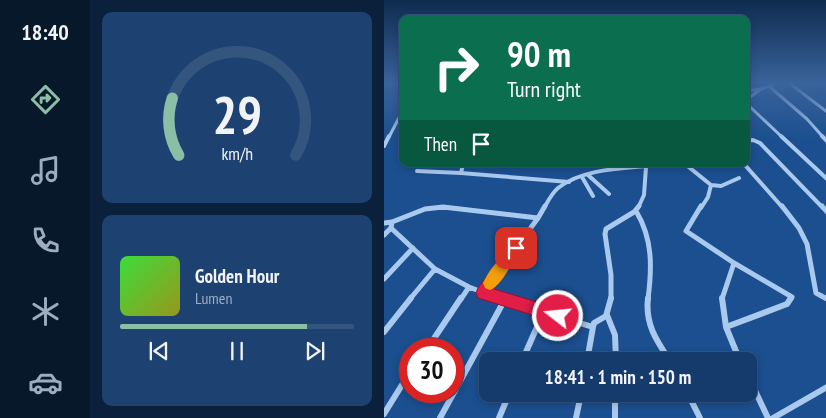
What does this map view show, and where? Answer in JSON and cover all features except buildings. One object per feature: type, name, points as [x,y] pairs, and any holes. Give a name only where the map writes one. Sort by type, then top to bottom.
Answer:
[{"type":"street","points":[[787,102],[807,119],[826,140]]},
{"type":"street","points":[[813,102],[826,112]]},
{"type":"street","points":[[750,105],[826,179]]},
{"type":"street","points":[[384,146],[399,118]]},
{"type":"street","points":[[750,140],[760,143],[826,212]]},
{"type":"street","points":[[461,174],[462,167]]},
{"type":"street","points":[[483,293],[538,218],[556,190],[569,182],[588,176],[646,167],[646,192],[642,203],[636,211],[606,229],[605,234],[612,284],[607,315],[615,335],[616,352]]},
{"type":"street","points":[[689,167],[711,185],[721,186],[739,178]]},
{"type":"street","points":[[747,167],[792,220],[805,239],[809,250],[816,293],[826,299]]},
{"type":"street","points":[[418,171],[569,182]]},
{"type":"street","points":[[588,176],[609,194]]},
{"type":"street","points":[[582,178],[592,196]]},
{"type":"street","points":[[711,185],[708,196],[686,231],[734,263],[792,297],[787,304],[762,312],[726,328]]},
{"type":"street","points":[[384,235],[392,225],[425,209],[443,207],[538,218]]},
{"type":"street","points":[[636,211],[645,224],[649,238],[651,262],[647,305],[648,323],[665,352]]},
{"type":"street","points":[[384,223],[392,225],[435,269],[469,287],[504,300],[593,327]]},
{"type":"street","points":[[384,279],[413,248]]},
{"type":"street","points":[[734,263],[721,301],[726,328],[736,352]]},
{"type":"street","points":[[384,332],[435,269]]},
{"type":"street","points":[[434,338],[469,287]]},
{"type":"street","points":[[440,418],[504,300]]},
{"type":"street","points":[[526,352],[544,311]]},
{"type":"street","points":[[589,352],[594,323],[607,315]]},
{"type":"street","points":[[773,418],[788,411],[826,387]]},
{"type":"street","points":[[384,414],[399,390]]},
{"type":"street","points":[[757,395],[768,418]]},
{"type":"street","points":[[499,418],[506,402]]},
{"type":"street","points":[[576,418],[579,402]]},
{"type":"street","points":[[614,418],[615,402]]},
{"type":"street","points":[[692,402],[700,418]]},
{"type":"slow traffic","points":[[490,283],[506,261]]},
{"type":"route","points":[[516,248],[483,293],[558,316]]}]
